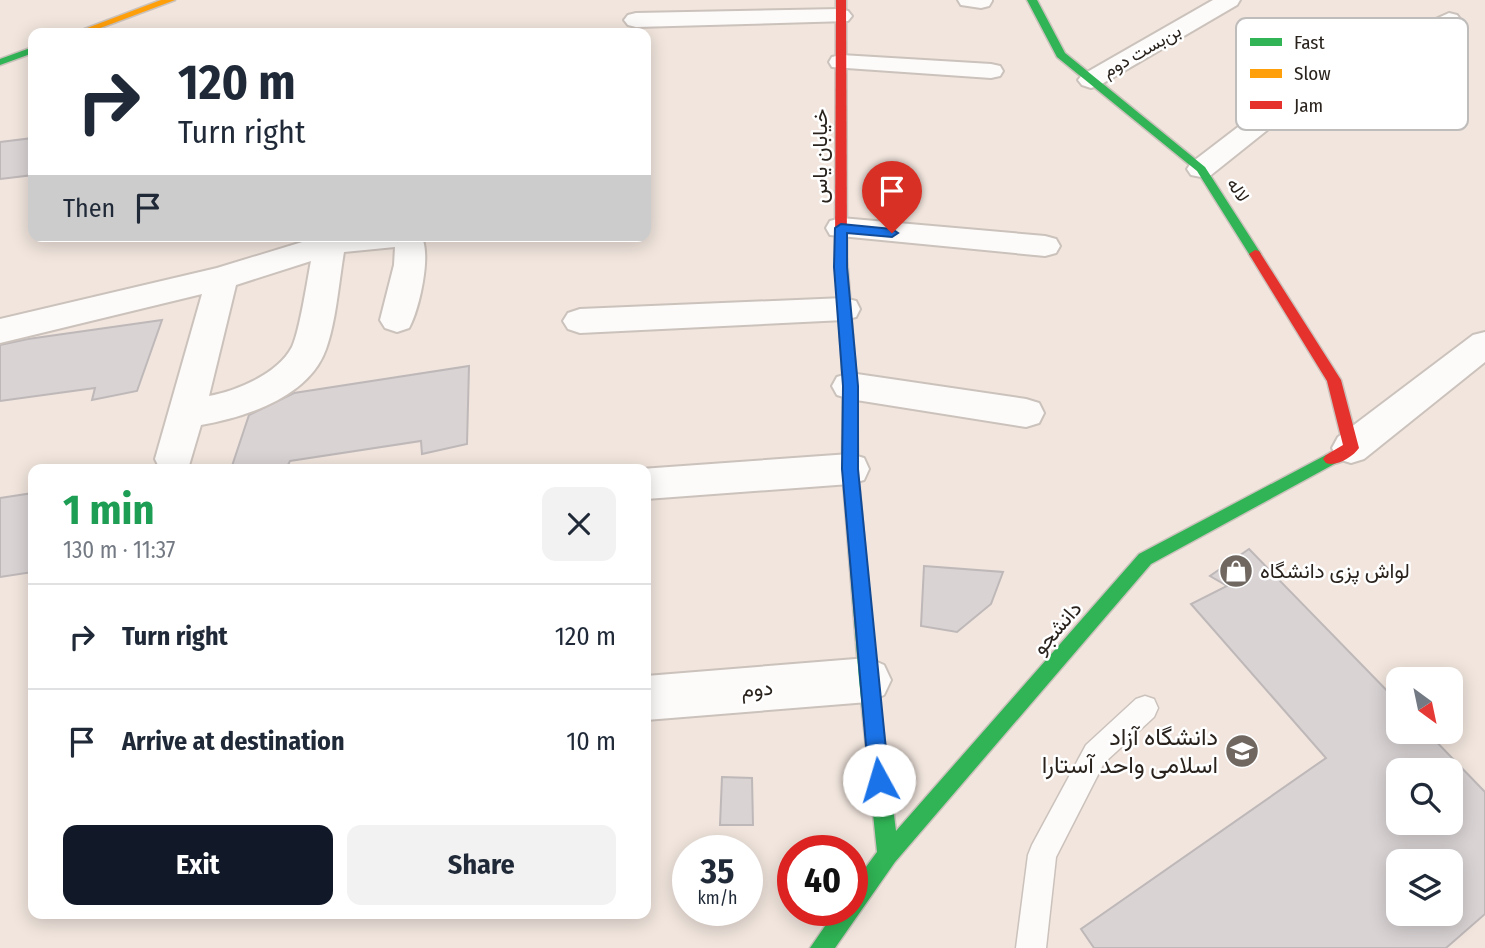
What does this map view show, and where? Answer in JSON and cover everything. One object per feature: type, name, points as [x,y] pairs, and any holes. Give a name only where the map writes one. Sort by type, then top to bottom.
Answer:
[{"type":"street","points":[[93,28],[170,0]]},
{"type":"street","points":[[969,0],[981,1]]},
{"type":"street","name":"لاله","points":[[1032,0],[1060,55],[1201,169],[1334,380],[1351,448]]},
{"type":"street","name":"بن‌بست دوم","points":[[1091,80],[1229,0]]},
{"type":"street","points":[[636,20],[840,8]]},
{"type":"street","name":"خیابان یاس","points":[[840,8],[841,228],[850,386],[850,469],[868,680],[888,855]]},
{"type":"street","points":[[0,62],[28,52]]},
{"type":"street","points":[[841,62],[991,71]]},
{"type":"street","points":[[1201,169],[1251,130]]},
{"type":"street","points":[[841,228],[1045,246]]},
{"type":"street","points":[[0,331],[222,278],[330,244],[346,242]]},
{"type":"street","points":[[397,320],[410,265],[408,242]]},
{"type":"street","points":[[186,414],[232,406],[277,383],[295,368],[309,349],[330,244]]},
{"type":"street","points":[[174,459],[222,278]]},
{"type":"street","points":[[580,321],[844,309]]},
{"type":"street","points":[[1351,448],[1485,344]]},
{"type":"street","points":[[850,386],[1026,413]]},
{"type":"street","name":"دانشجو","points":[[868,883],[888,855],[1145,559],[1351,448]]},
{"type":"street","points":[[651,482],[850,469]]},
{"type":"street","name":"دوم","points":[[651,698],[868,680]]},
{"type":"street","points":[[821,948],[837,926]]},
{"type":"lane","points":[[1031,948],[1042,855],[1095,754],[1145,708]]},
{"type":"building","points":[[28,139],[28,176],[0,179],[0,142]]},
{"type":"building","points":[[162,320],[137,391],[92,400],[95,388],[0,401],[0,345]]},
{"type":"building","points":[[469,366],[467,444],[422,454],[421,441],[290,461],[288,464],[233,464],[249,415],[294,393]]},
{"type":"building","points":[[28,494],[28,573],[0,577],[0,498]]},
{"type":"building","points":[[1249,549],[1386,690],[1386,744],[1439,744],[1452,758],[1386,758],[1386,835],[1463,835],[1463,769],[1485,792],[1485,914],[1446,948],[1094,948],[1081,929],[1326,758],[1191,604],[1227,586],[1210,576]]},
{"type":"building","points":[[924,566],[1003,572],[991,604],[957,632],[921,626]]},
{"type":"building","points":[[722,777],[752,778],[753,825],[720,825]]},
{"type":"traffic: fast","points":[[1032,0],[1061,55],[1201,169],[1255,254]]},
{"type":"traffic: fast","points":[[0,62],[28,52]]},
{"type":"traffic: fast","points":[[841,259],[850,386],[850,469],[868,680],[888,855]]},
{"type":"traffic: fast","points":[[868,883],[888,855],[1145,559],[1331,459]]},
{"type":"traffic: fast","points":[[821,948],[837,926]]},
{"type":"traffic: slow","points":[[93,28],[170,0]]},
{"type":"traffic: jam","points":[[841,0],[841,259]]},
{"type":"traffic: jam","points":[[1255,254],[1334,380],[1351,448],[1331,459]]},
{"type":"place","name":"لواش پزی دانشگاه","points":[[1236,571]]},
{"type":"place","name":"دانشگاه آزاد اسلامی واحد آستارا","points":[[1242,751]]},
{"type":"route","points":[[879,780],[850,469],[850,386],[841,267],[841,228],[892,233]]}]
